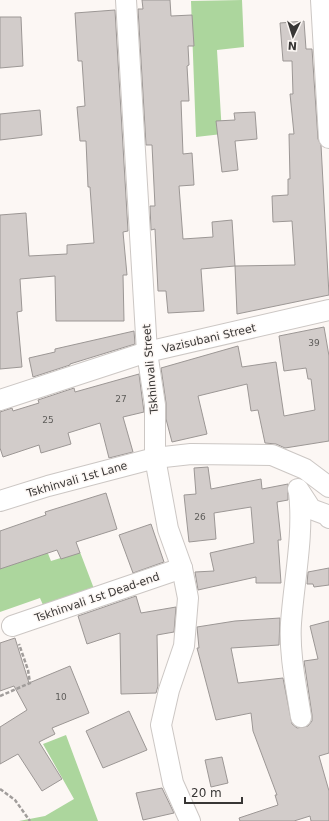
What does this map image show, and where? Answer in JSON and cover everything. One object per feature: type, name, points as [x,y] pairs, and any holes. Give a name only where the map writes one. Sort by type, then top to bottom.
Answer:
[{"type":"street","name":"Tskhinvali Street","points":[[126,0],[147,352],[155,404],[155,458],[168,528],[182,568],[188,598],[184,646],[169,690],[161,725],[173,783],[190,821]]},
{"type":"street","points":[[321,0],[329,138]]},
{"type":"street","name":"Vazisubani Street","points":[[0,400],[147,352],[329,310]]},
{"type":"street","name":"Tskhinvali 1st Lane","points":[[0,501],[48,486],[155,458],[192,454],[272,454]]},
{"type":"street","points":[[272,454],[305,470],[329,487]]},
{"type":"street","points":[[272,454],[292,477],[299,492],[311,509],[327,515],[329,518]]},
{"type":"street","points":[[299,492],[301,507],[291,624],[292,659],[301,716]]},
{"type":"street","name":"Tskhinvali 1st Dead-end","points":[[12,626],[182,568]]},
{"type":"path","points":[[0,696],[30,683],[28,670],[12,626]]},
{"type":"path","points":[[0,789],[14,800],[30,821]]},
{"type":"green space","points":[[242,0],[244,47],[217,50],[222,134],[196,137],[191,1]]},
{"type":"green space","points":[[47,551],[51,561],[80,552],[96,594],[46,612],[40,598],[0,612],[0,567]]},
{"type":"green space","points":[[66,735],[98,821],[19,821],[45,816],[74,799],[43,744]]},
{"type":"building","points":[[142,0],[170,0],[171,16],[192,15],[194,46],[188,46],[189,65],[187,66],[189,101],[181,101],[183,154],[192,153],[194,185],[179,186],[183,239],[213,237],[212,222],[232,220],[235,266],[201,269],[204,311],[168,313],[166,291],[158,291],[155,229],[151,230],[150,206],[155,206],[152,145],[146,145],[138,9],[143,9]]},
{"type":"building","points":[[115,10],[128,231],[123,232],[127,275],[123,275],[124,321],[56,321],[55,276],[20,279],[22,311],[17,312],[22,367],[0,369],[0,215],[26,213],[29,256],[67,254],[67,245],[94,243],[90,187],[88,187],[86,141],[80,141],[77,107],[85,106],[82,61],[78,61],[75,13]]},
{"type":"building","points":[[0,17],[21,17],[23,66],[0,68]]},
{"type":"building","points":[[304,21],[306,49],[312,49],[318,139],[321,145],[329,295],[237,314],[235,266],[295,265],[292,221],[273,222],[272,196],[288,195],[288,179],[290,179],[289,134],[294,134],[290,94],[293,94],[292,61],[283,61],[280,23]]},
{"type":"building","points":[[40,110],[42,135],[0,140],[0,114]]},
{"type":"building","points":[[255,112],[257,139],[235,141],[238,170],[222,172],[216,121],[235,120],[234,113]]},
{"type":"building","points":[[324,327],[329,356],[329,441],[285,448],[276,444],[265,443],[258,410],[251,411],[247,384],[198,396],[207,434],[172,442],[166,419],[166,403],[161,368],[238,346],[242,367],[276,362],[284,416],[315,410],[311,379],[308,379],[306,368],[284,371],[279,336]]},
{"type":"building","points":[[134,331],[135,344],[33,377],[29,358],[55,352],[55,349]]},
{"type":"building","points":[[139,374],[144,412],[123,417],[133,452],[109,458],[100,423],[68,433],[71,444],[41,453],[39,445],[3,457],[0,448],[0,412],[12,408],[13,411],[39,403],[38,400],[74,388],[75,392]]},
{"type":"building","points":[[208,467],[211,489],[261,479],[262,489],[288,484],[288,500],[277,502],[281,540],[278,540],[281,583],[256,583],[256,577],[198,590],[195,572],[214,571],[210,553],[254,543],[251,507],[214,513],[216,539],[189,542],[184,495],[196,494],[194,468]]},
{"type":"building","points":[[106,493],[117,529],[76,542],[80,553],[61,559],[57,550],[0,569],[0,531],[46,515],[45,512]]},
{"type":"building","points":[[151,524],[164,562],[133,573],[119,535]]},
{"type":"building","points":[[329,568],[329,585],[314,587],[313,584],[307,584],[308,572]]},
{"type":"building","points":[[136,596],[141,613],[176,607],[174,632],[157,635],[158,686],[156,693],[121,694],[120,633],[87,644],[78,616]]},
{"type":"building","points":[[280,618],[279,645],[231,648],[238,683],[283,678],[292,724],[297,728],[308,726],[312,721],[312,715],[304,661],[318,659],[310,626],[329,621],[329,753],[319,756],[329,791],[329,821],[311,821],[310,816],[294,821],[240,821],[239,818],[278,805],[275,795],[277,795],[253,731],[251,713],[216,720],[197,648],[199,648],[197,627],[235,621]]},
{"type":"building","points":[[15,638],[29,683],[70,666],[89,713],[52,728],[55,734],[39,742],[62,779],[42,791],[18,754],[0,764],[0,727],[27,710],[14,686],[0,691],[0,643]]},
{"type":"building","points":[[129,711],[147,750],[103,768],[86,731]]},
{"type":"building","points":[[222,757],[228,783],[211,787],[205,760]]},
{"type":"building","points":[[162,788],[174,813],[143,820],[136,793]]}]
